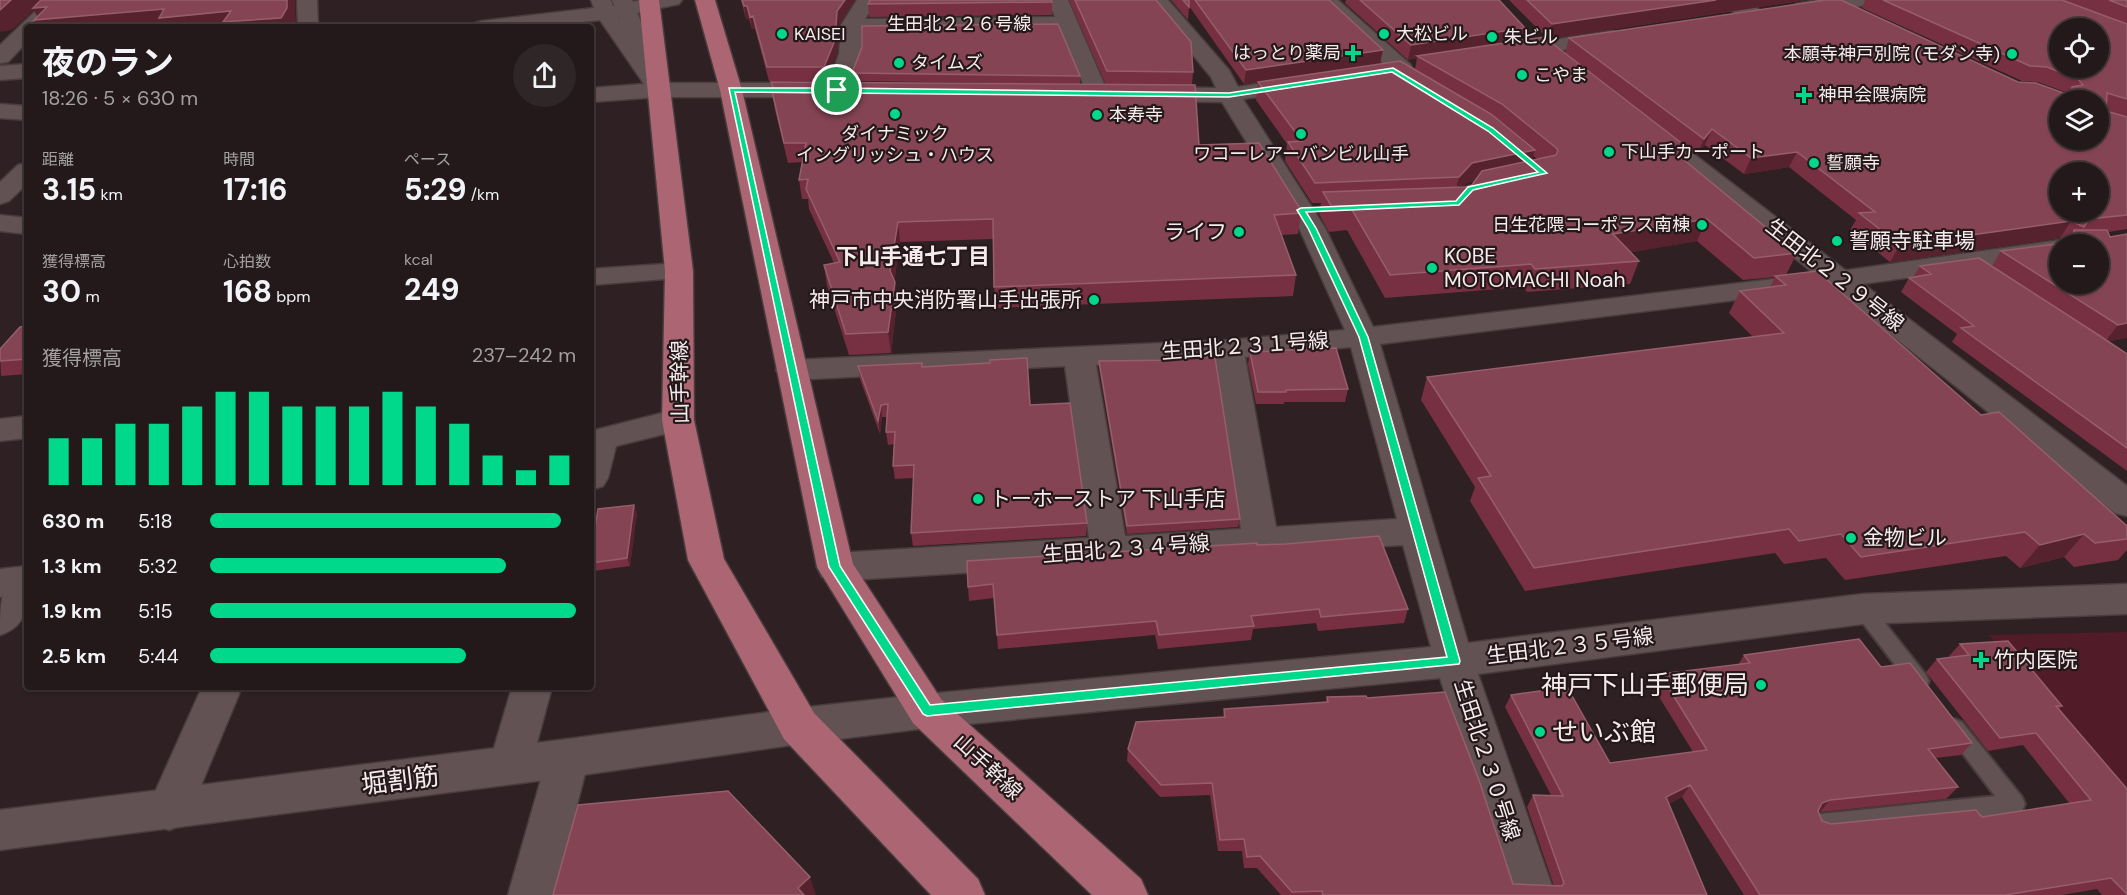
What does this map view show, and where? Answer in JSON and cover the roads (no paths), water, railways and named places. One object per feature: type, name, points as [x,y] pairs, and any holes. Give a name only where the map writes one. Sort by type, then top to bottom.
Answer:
[{"type":"main road","name":"山手幹線","points":[[705,0],[731,90],[835,567],[927,711],[1125,895]]},
{"type":"main road","name":"山手幹線","points":[[649,2],[679,272],[678,420],[706,560],[799,726],[962,895]]},
{"type":"street","points":[[34,24],[58,0]]},
{"type":"street","points":[[308,0],[308,24]]},
{"type":"street","points":[[501,24],[613,6],[672,0]]},
{"type":"street","points":[[837,90],[850,54],[851,25],[867,0]]},
{"type":"street","points":[[1058,0],[1097,93]]},
{"type":"street","name":"生田北２３０号線","points":[[1158,0],[1221,75],[1229,95],[1306,210],[1312,228],[1363,337],[1454,661],[1532,895]]},
{"type":"street","points":[[1327,0],[1403,72]]},
{"type":"street","points":[[1726,0],[1755,16]]},
{"type":"street","points":[[1719,21],[1853,5]]},
{"type":"street","points":[[613,6],[658,90]]},
{"type":"street","name":"生田北２２６号線","points":[[851,25],[1067,23]]},
{"type":"street","points":[[0,57],[24,33]]},
{"type":"street","points":[[1495,55],[1534,41],[1636,34]]},
{"type":"street","points":[[1534,41],[1570,70]]},
{"type":"street","points":[[0,73],[24,71]]},
{"type":"street","points":[[1073,93],[1229,95],[1323,81]]},
{"type":"street","points":[[594,95],[658,90],[860,90]]},
{"type":"street","points":[[0,111],[24,113]]},
{"type":"street","name":"生田北２２９号線","points":[[1636,121],[2127,504]]},
{"type":"street","points":[[0,196],[24,173]]},
{"type":"street","points":[[0,223],[24,226]]},
{"type":"street","name":"生田北２３１号線","points":[[791,370],[1229,349],[1363,337],[1841,279],[1979,267],[2049,251]]},
{"type":"street","points":[[594,277],[679,272]]},
{"type":"street","points":[[1229,349],[1261,540]]},
{"type":"street","points":[[1079,356],[1109,550]]},
{"type":"street","points":[[594,467],[602,439],[678,420]]},
{"type":"street","points":[[0,430],[24,427]]},
{"type":"street","name":"生田北２３４号線","points":[[835,567],[1418,531]]},
{"type":"street","points":[[0,620],[18,581]]},
{"type":"street","name":"生田北２３５号線","points":[[799,726],[927,711],[1454,661],[1863,609],[2127,599]]},
{"type":"street","points":[[169,810],[221,690]]},
{"type":"street","points":[[510,765],[531,690]]},
{"type":"street","name":"堀割筋","points":[[0,830],[169,810],[799,726]]},
{"type":"street","points":[[531,895],[568,758]]},
{"type":"lane","points":[[1821,824],[2014,804],[1863,609]]},
{"type":"place","name":"KAISEI","points":[[782,34]]},
{"type":"place","name":"大松ビル","points":[[1384,34]]},
{"type":"place","name":"朱ビル","points":[[1492,37]]},
{"type":"place","name":"はっとり薬局","points":[[1353,53]]},
{"type":"place","name":"本願寺神戸別院 (モダン寺)","points":[[2012,54]]},
{"type":"place","name":"タイムズ","points":[[899,63]]},
{"type":"place","name":"こやま","points":[[1522,75]]},
{"type":"place","name":"神甲会隈病院","points":[[1804,95]]},
{"type":"place","name":"ダイナミック イングリッシュ・ハウス","points":[[895,114]]},
{"type":"place","name":"本寿寺","points":[[1097,115]]},
{"type":"place","name":"ワコーレアーバンビル山手","points":[[1301,134]]},
{"type":"place","name":"下山手カーポート","points":[[1609,152]]},
{"type":"place","name":"誓願寺","points":[[1814,163]]},
{"type":"place","name":"日生花隈コーポラス南棟","points":[[1702,225]]},
{"type":"place","name":"ライフ","points":[[1239,232]]},
{"type":"place","name":"誓願寺駐車場","points":[[1837,241]]},
{"type":"place","name":"KOBE MOTOMACHI Noah","points":[[1432,268]]},
{"type":"place","name":"神戸市中央消防署山手出張所","points":[[1094,300]]},
{"type":"place","name":"トーホーストア 下山手店","points":[[978,499]]},
{"type":"place","name":"金物ビル","points":[[1851,538]]},
{"type":"place","name":"竹内医院","points":[[1981,660]]},
{"type":"place","name":"神戸下山手郵便局","points":[[1761,685]]},
{"type":"place","name":"せいぶ館","points":[[1540,732]]},
{"type":"district","name":"下山手通七丁目","points":[[913,256]]}]
